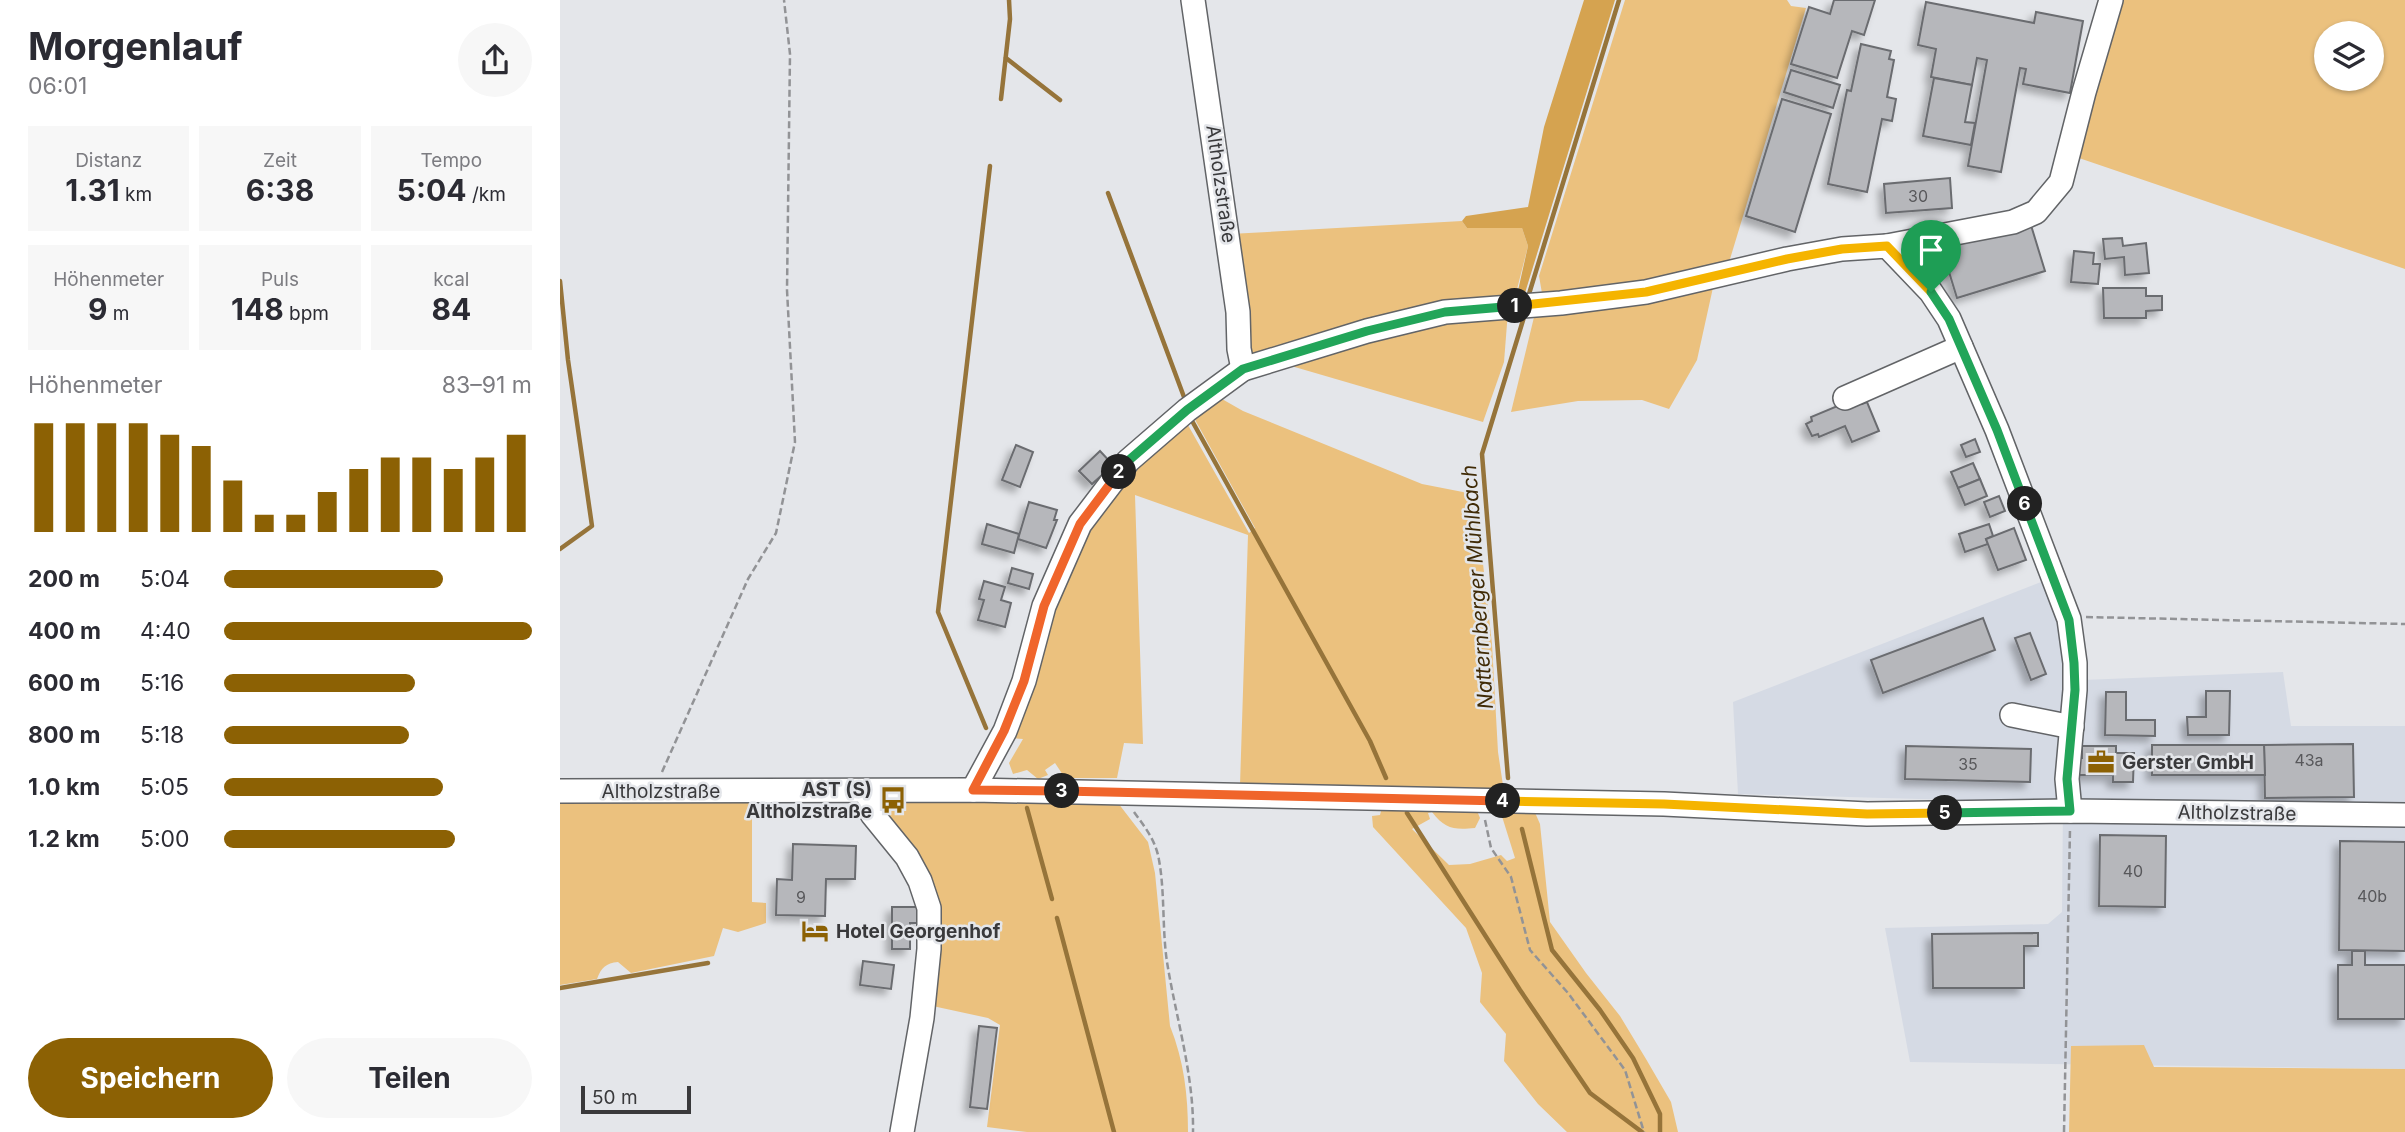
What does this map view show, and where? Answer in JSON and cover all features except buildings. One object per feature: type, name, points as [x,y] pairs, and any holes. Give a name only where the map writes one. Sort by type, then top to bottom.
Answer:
[{"type":"street","name":"Altholzstraße","points":[[1193,0],[1238,312],[1239,349],[1243,369]]},
{"type":"street","points":[[973,790],[1010,719],[1024,681],[1044,606],[1080,524],[1128,461],[1187,410],[1243,369],[1367,331],[1445,312],[1561,303],[1646,292],[1842,249],[1887,246],[2013,222],[2036,212],[2061,182],[2111,0]]},
{"type":"street","points":[[1887,246],[1931,292],[1949,319],[1997,430],[2069,620],[2074,663],[2067,779],[2070,811]]},
{"type":"street","points":[[1845,398],[1961,347]]},
{"type":"street","points":[[2012,715],[2072,727]]},
{"type":"street","name":"Altholzstraße","points":[[560,791],[973,790],[1664,804],[1867,814],[2070,811],[2405,815]]},
{"type":"street","points":[[868,791],[872,814],[906,857],[920,881],[929,908],[929,949],[922,1018],[902,1132]]},
{"type":"path","points":[[653,791],[748,579],[776,533],[794,442],[787,290],[790,54],[784,0]]},
{"type":"path","points":[[2069,620],[2089,616],[2405,624]]},
{"type":"path","points":[[1119,792],[1152,836],[1159,858],[1166,951],[1175,1012],[1191,1082],[1193,1132]]},
{"type":"path","points":[[1484,800],[1485,829],[1491,848],[1511,877],[1530,950],[1568,993],[1625,1070],[1644,1132]]},
{"type":"path","points":[[2064,1132],[2070,811]]},
{"type":"shaded area","points":[[1584,0],[1615,0],[1525,293],[1517,295],[1528,246],[1522,228],[1467,228],[1462,221],[1466,216],[1528,207],[1544,127]]},
{"type":"shaded area","points":[[1625,0],[1787,0],[1791,6],[1806,8],[1727,269],[1543,299],[1539,276]]},
{"type":"shaded area","points":[[2118,0],[2405,0],[2405,269],[2076,157]]},
{"type":"shaded area","points":[[1462,221],[1467,228],[1522,228],[1528,246],[1514,301],[1252,364],[1230,234]]},
{"type":"shaded area","points":[[1714,283],[1697,360],[1669,409],[1642,400],[1578,401],[1511,412],[1535,313]]},
{"type":"shaded area","points":[[1508,311],[1504,362],[1483,422],[1281,363],[1346,342]]},
{"type":"shaded area","points":[[1215,395],[1243,411],[1422,484],[1468,493],[1479,528],[1492,644],[1498,752],[1504,792],[1240,785],[1248,535],[1135,495],[1143,744],[1124,743],[1117,778],[1065,778],[1055,763],[1045,770],[1048,775],[1038,779],[1027,770],[1013,774],[1009,763],[1023,739],[1010,738],[1041,637],[1096,509],[1184,418],[1249,533],[1255,528],[1193,416]]},
{"type":"shaded area","points":[[2049,579],[2083,680],[2283,672],[2291,726],[2405,726],[2405,1069],[1910,1062],[1885,928],[2048,924],[2062,912],[2063,803],[1738,794],[1733,702]]},
{"type":"shaded area","points":[[560,799],[752,799],[752,902],[766,903],[766,923],[738,932],[723,928],[714,956],[631,973],[618,962],[604,967],[597,979],[560,985]]},
{"type":"shaded area","points":[[886,799],[1115,799],[1148,842],[1155,873],[1170,1026],[1184,1078],[1188,1132],[1027,1132],[987,1127],[1000,1025],[988,1018],[928,1005],[937,925],[882,808]]},
{"type":"shaded area","points":[[1383,803],[1475,806],[1480,818],[1475,828],[1450,827],[1432,812],[1428,813],[1430,819],[1412,829],[1449,865],[1470,864],[1501,855],[1507,861],[1515,858],[1500,810],[1533,808],[1540,824],[1550,922],[1620,1016],[1671,1102],[1678,1132],[1567,1132],[1538,1104],[1504,1061],[1506,1034],[1480,1002],[1482,973],[1466,928],[1373,827],[1372,816],[1380,815]]},
{"type":"shaded area","points":[[2144,1045],[2154,1067],[2405,1069],[2405,1132],[2069,1132],[2071,1046]]},
{"type":"waterway","points":[[1001,99],[1010,19],[1009,0]]},
{"type":"waterway","name":"Natternberger Mühlbach","points":[[1529,294],[1619,0]]},
{"type":"waterway","points":[[1006,58],[1060,100]]},
{"type":"waterway","points":[[986,728],[938,612],[990,166]]},
{"type":"waterway","points":[[1108,193],[1184,397]]},
{"type":"waterway","points":[[560,281],[568,360],[592,526],[560,549]]},
{"type":"waterway","name":"Natternberger Mühlbach","points":[[1508,778],[1482,454],[1524,317]]},
{"type":"waterway","points":[[1191,419],[1370,741],[1386,778]]},
{"type":"waterway","points":[[1027,808],[1052,899]]},
{"type":"waterway","points":[[1407,813],[1520,990],[1590,1093],[1642,1132]]},
{"type":"waterway","name":"Natternberger Mühlbach","points":[[1522,829],[1552,950],[1600,1010],[1633,1058],[1660,1114],[1660,1132]]},
{"type":"waterway","points":[[1057,918],[1114,1132]]},
{"type":"waterway","points":[[560,988],[708,963]]},
{"type":"place","name":"Gerster GmbH","points":[[2101,762]]},
{"type":"place","name":"AST (S) Altholzstraße","points":[[893,800]]},
{"type":"place","name":"Hotel Georgenhof","points":[[815,931]]},
{"type":"route","points":[[1887,246],[1931,292],[1949,319],[1997,430],[2069,620],[2075,690],[2067,779],[2070,811],[1867,814],[1664,804],[973,790],[1004,731],[1024,681],[1044,606],[1080,524],[1128,461],[1187,410],[1243,369],[1367,331],[1445,312],[1561,303],[1646,292],[1842,249],[1887,246]]}]
